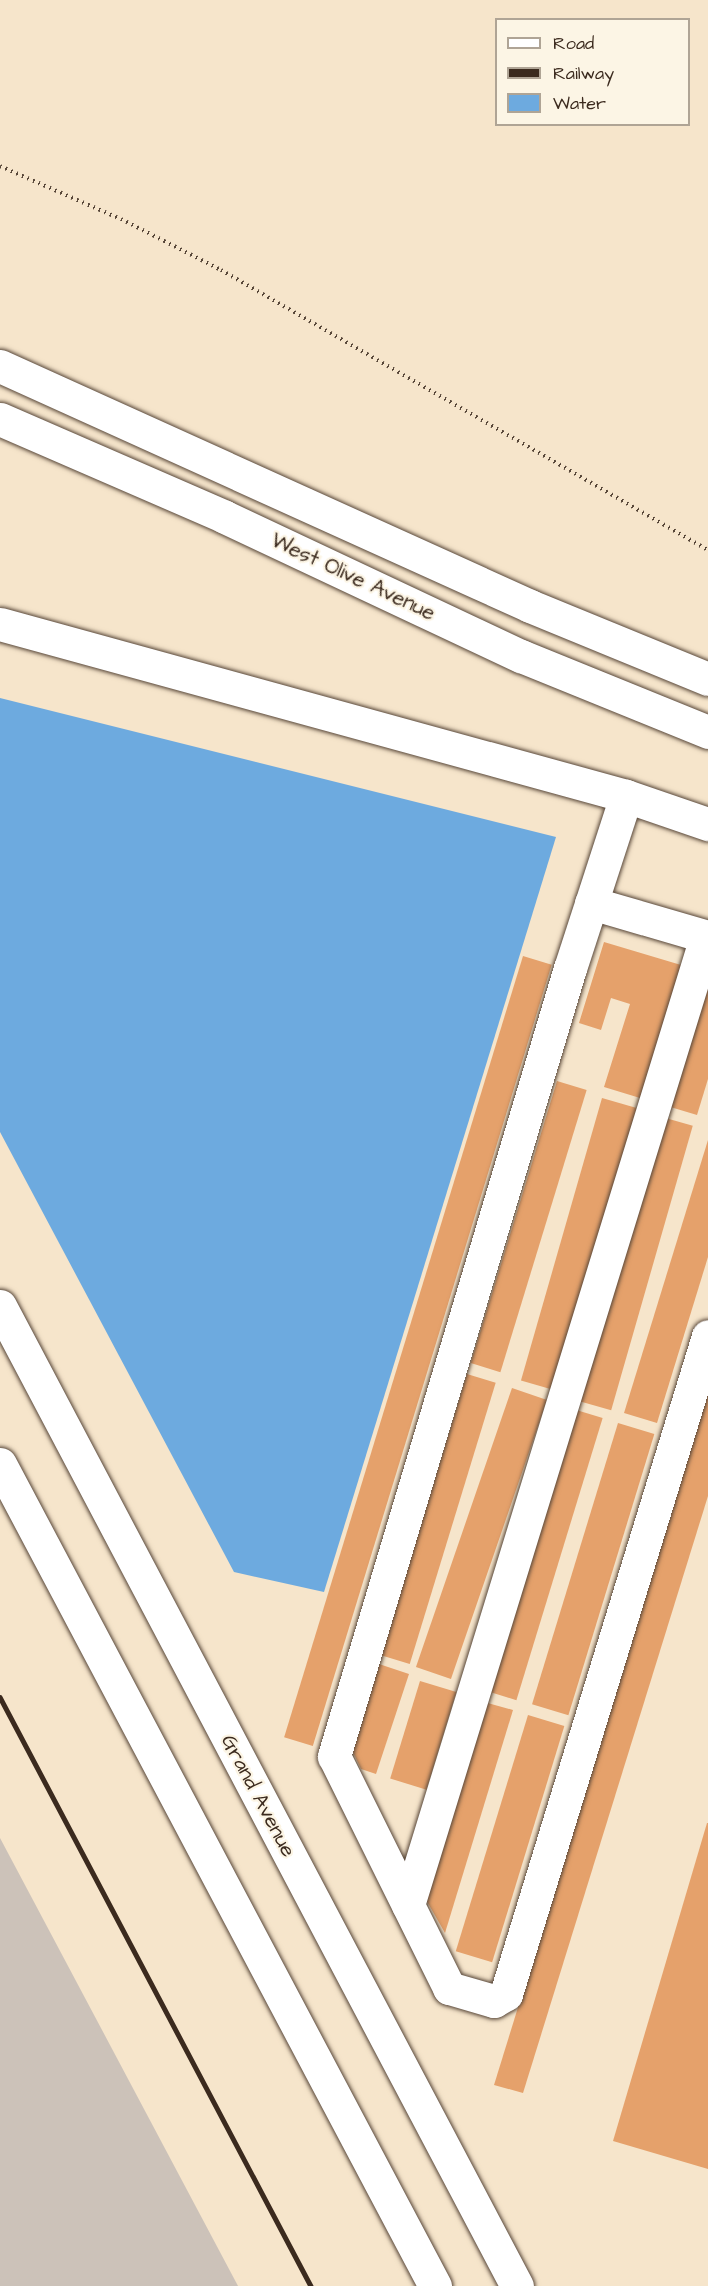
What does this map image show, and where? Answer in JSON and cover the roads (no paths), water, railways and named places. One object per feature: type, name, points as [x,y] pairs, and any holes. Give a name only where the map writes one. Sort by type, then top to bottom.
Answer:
[{"type":"main road","points":[[0,366],[530,606],[708,679]]},
{"type":"main road","name":"West Olive Avenue","points":[[0,418],[225,517],[520,656],[708,732]]},
{"type":"main road","points":[[0,624],[626,796],[708,825]]},
{"type":"main road","points":[[626,796],[591,903],[334,1756],[449,1988],[494,2001],[506,1994],[708,1336]]},
{"type":"main road","points":[[408,1905],[707,937],[591,903]]},
{"type":"main road","name":"Grand Avenue","points":[[0,1306],[517,2286]]},
{"type":"main road","points":[[0,1464],[435,2286]]},
{"type":"water","points":[[0,698],[556,837],[324,1592],[234,1572],[0,1132]]},
{"type":"railway","points":[[0,1697],[311,2286]]}]
